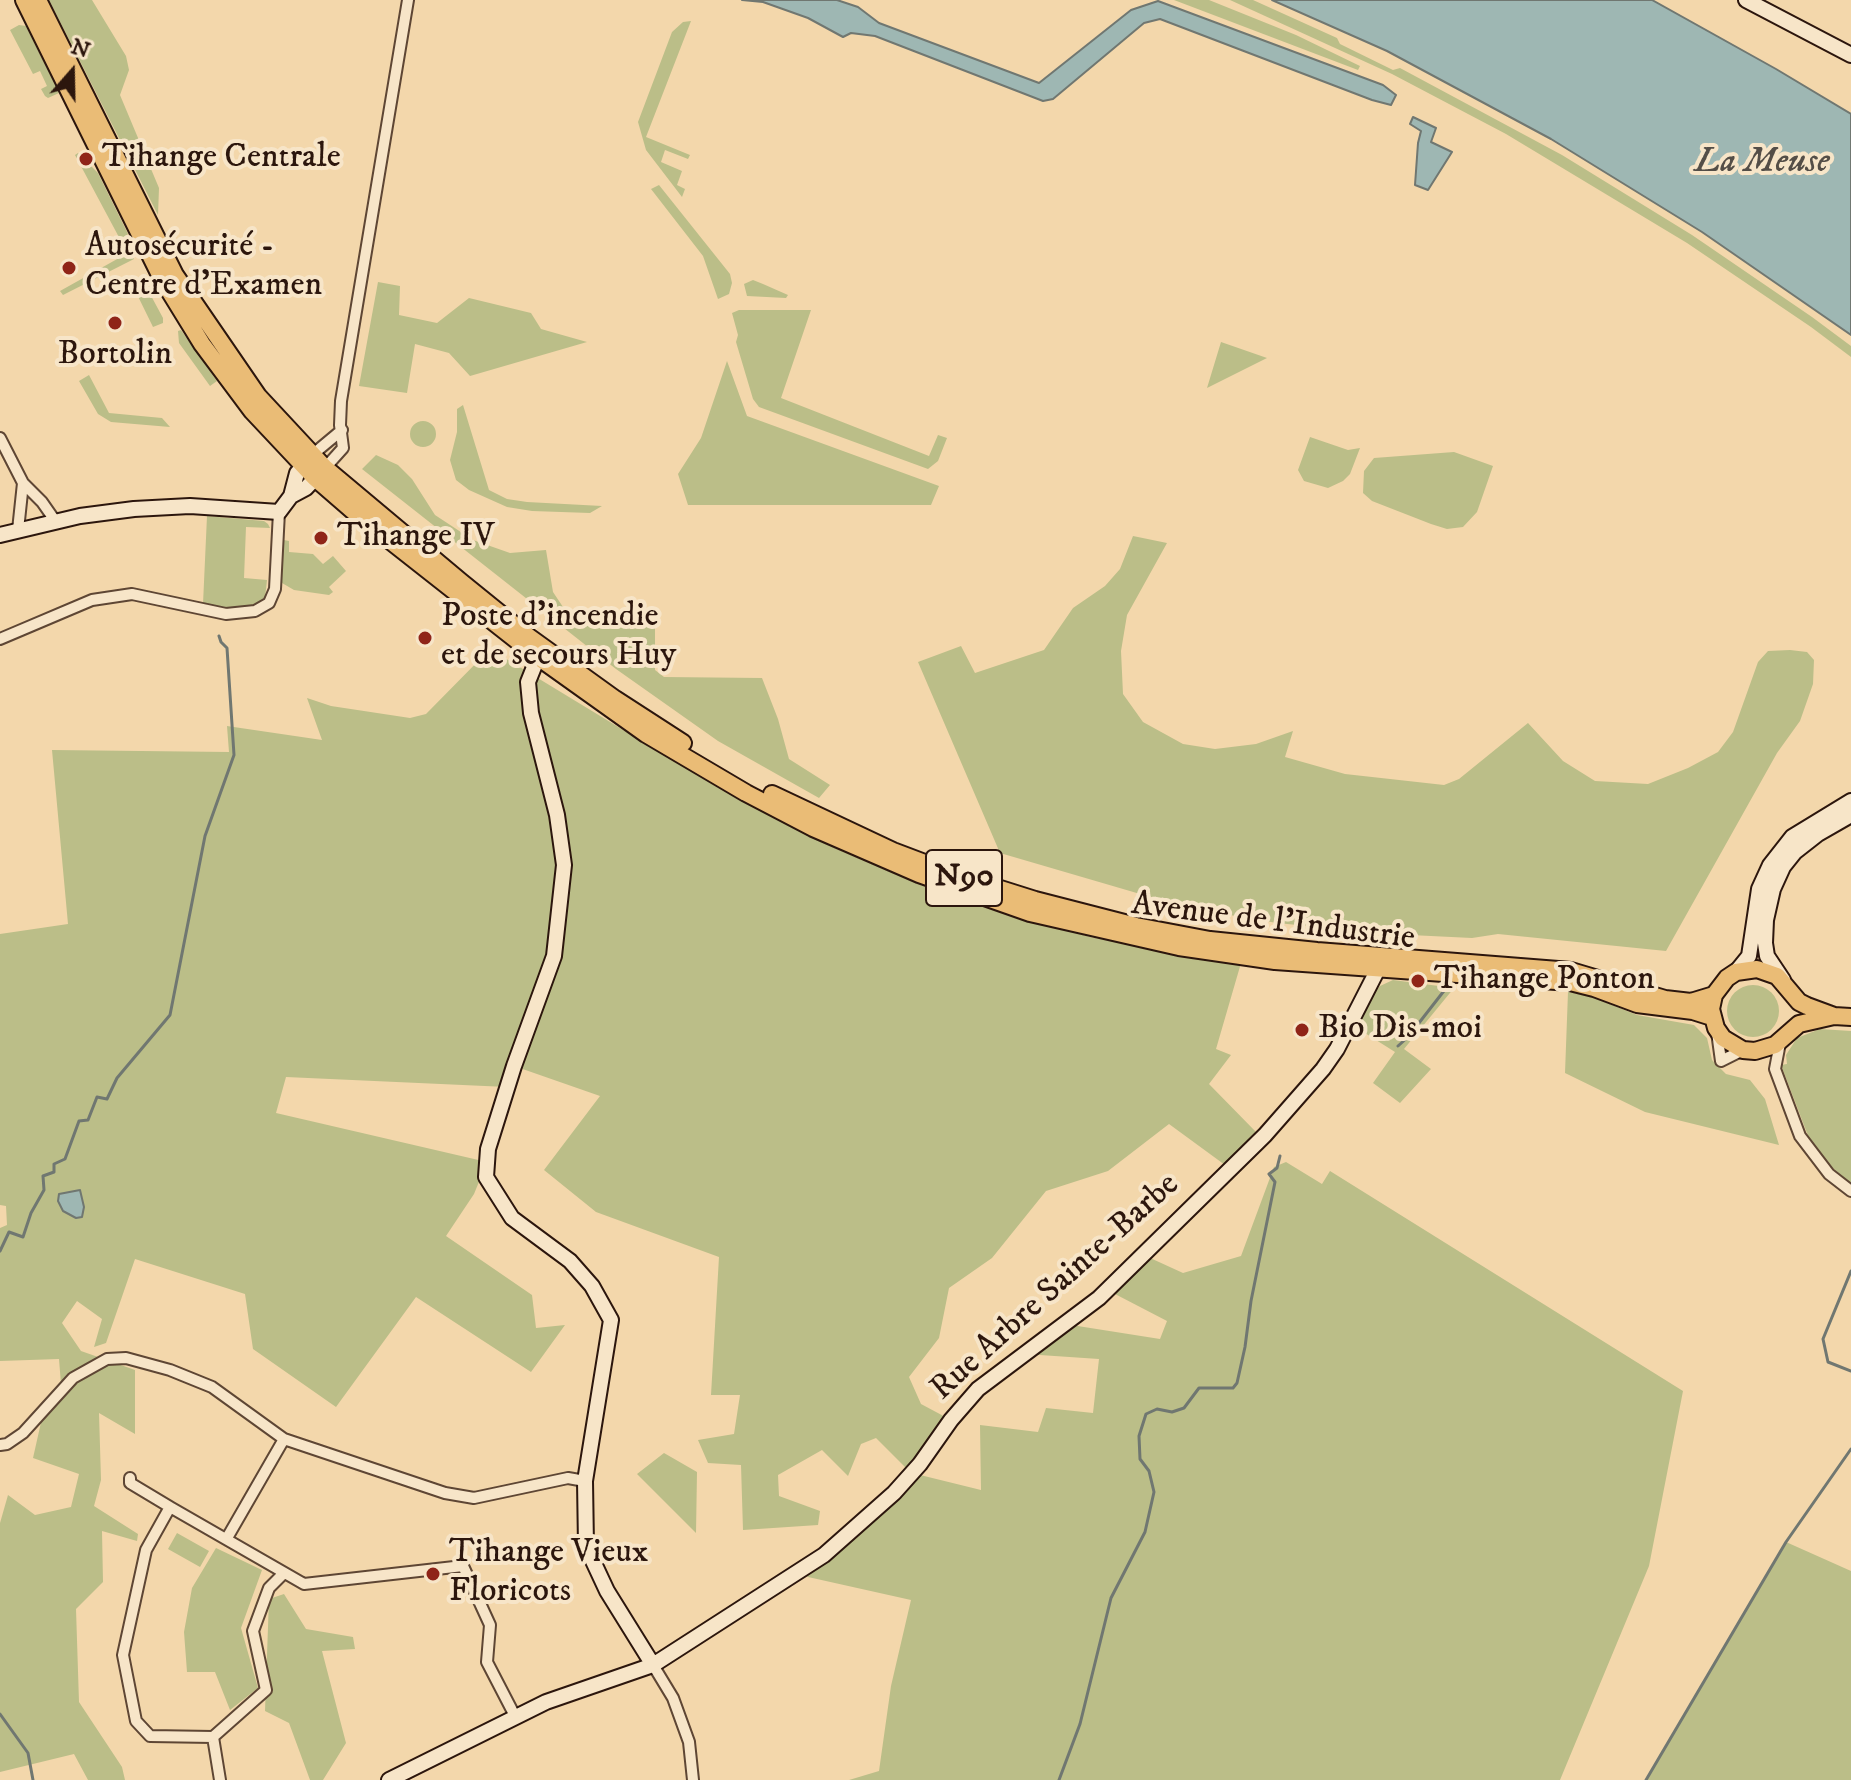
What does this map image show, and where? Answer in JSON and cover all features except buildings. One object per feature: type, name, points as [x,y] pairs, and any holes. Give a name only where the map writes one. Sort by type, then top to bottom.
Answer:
[{"type":"main road","name":"Avenue de l'Industrie","points":[[24,0],[162,279],[202,344],[252,411],[307,460]]},
{"type":"main road","name":"Avenue de l'Industrie","points":[[38,0],[175,275],[317,477],[425,569],[538,657],[646,734],[746,793],[859,850],[1030,913],[1179,947],[1275,961],[1570,982],[1637,1004],[1693,1011],[1714,1023]]},
{"type":"main road","name":"Avenue de l'Industrie","points":[[317,477],[529,637],[654,725],[746,781],[893,851],[959,876],[1035,900],[1136,926],[1210,940],[1571,971],[1665,999],[1691,1002],[1714,995]]},
{"type":"main road","points":[[1714,1023],[1711,1009],[1719,985],[1736,972],[1746,969],[1767,971],[1807,1006],[1843,1016]]},
{"type":"main road","points":[[1785,1035],[1793,1010],[1788,988]]},
{"type":"main road","points":[[1749,1050],[1767,1049],[1799,1024],[1843,1016]]},
{"type":"main road","name":"N90","points":[[1714,1023],[1723,1038],[1749,1050]]},
{"type":"street","points":[[0,639],[92,600],[132,594],[226,614],[255,611],[269,603],[275,589],[279,512],[291,496],[317,477],[343,448],[341,401],[408,0]]},
{"type":"street","points":[[1753,2],[1851,55]]},
{"type":"street","points":[[291,496],[295,478],[307,460],[342,430]]},
{"type":"street","points":[[0,438],[23,483],[56,522]]},
{"type":"street","points":[[18,530],[23,483]]},
{"type":"street","points":[[0,535],[134,509],[190,506],[279,512]]},
{"type":"street","points":[[529,637],[538,657],[528,682],[531,713],[557,815],[564,865],[554,956],[491,1137],[486,1177],[512,1218],[570,1261],[592,1286],[611,1320],[585,1481],[586,1546],[607,1591],[673,1698],[689,1742],[693,1780]]},
{"type":"street","points":[[538,657],[561,658]]},
{"type":"street","points":[[1736,972],[1749,956],[1759,889],[1770,865],[1792,837],[1851,801]]},
{"type":"street","points":[[1788,988],[1767,956],[1766,920],[1773,889],[1783,867],[1795,852],[1851,815]]},
{"type":"street","points":[[1378,969],[1392,957]]},
{"type":"street","name":"Rue Arbre Sainte-Barbe","points":[[389,1780],[515,1716],[588,1685],[653,1665],[824,1555],[894,1493],[978,1389],[1099,1298],[1265,1135],[1309,1087],[1337,1049],[1378,969]]},
{"type":"street","points":[[1785,1035],[1777,1052],[1775,1069],[1800,1136],[1829,1174],[1851,1191]]},
{"type":"street","points":[[1749,1050],[1775,1069]]},
{"type":"street","points":[[0,1445],[23,1433],[73,1378],[107,1359],[126,1358],[170,1370],[212,1387],[284,1439],[445,1493],[474,1498],[568,1478],[585,1481]]},
{"type":"street","points":[[227,1538],[284,1439]]},
{"type":"street","points":[[130,1478],[130,1483],[304,1584],[463,1566],[490,1625],[487,1662],[515,1716]]},
{"type":"street","points":[[170,1507],[146,1550],[123,1655],[136,1721],[150,1736],[213,1737],[266,1690],[253,1631],[269,1588],[283,1574]]},
{"type":"street","points":[[213,1737],[220,1780]]},
{"type":"green space","points":[[49,0],[92,0],[126,56],[129,70],[120,95],[159,188],[158,215]]},
{"type":"green space","points":[[1174,0],[1209,0],[1296,35],[1360,66],[1358,70]]},
{"type":"green space","points":[[1230,0],[1253,0],[1337,38],[1340,44],[1393,70],[1400,68],[1562,155],[1692,235],[1812,317],[1851,346],[1851,357],[1687,243],[1506,134],[1392,74]]},
{"type":"green space","points":[[691,21],[646,137],[690,155],[688,159],[665,150],[661,162],[682,171],[677,185],[685,189],[682,197],[646,150],[638,122],[672,32],[683,22]]},
{"type":"green space","points":[[19,25],[26,26],[59,93],[48,98],[45,96],[41,89],[47,86],[40,71],[33,74],[10,30]]},
{"type":"green space","points":[[78,153],[98,173],[128,234],[121,241],[75,155]]},
{"type":"green space","points":[[659,185],[730,274],[732,283],[729,294],[718,299],[703,256],[651,189]]},
{"type":"green space","points":[[128,246],[134,259],[63,295],[60,291],[119,258],[116,252]]},
{"type":"green space","points":[[135,277],[142,279],[163,323],[153,327],[130,280]]},
{"type":"green space","points":[[753,280],[788,295],[786,298],[747,296],[744,284]]},
{"type":"green space","points":[[378,282],[400,286],[399,315],[437,323],[469,298],[531,313],[541,329],[587,342],[470,376],[449,353],[415,344],[407,393],[359,386]]},
{"type":"green space","points":[[739,310],[811,310],[781,398],[929,456],[938,435],[947,438],[938,461],[928,469],[759,407],[753,399],[736,342],[738,335],[732,313]]},
{"type":"green space","points":[[181,330],[217,381],[210,386],[179,343],[178,331]]},
{"type":"green space","points":[[1221,342],[1267,358],[1207,388]]},
{"type":"green space","points":[[727,361],[747,416],[939,486],[931,505],[688,505],[678,474],[701,438]]},
{"type":"green space","points":[[89,375],[109,413],[162,418],[170,427],[111,422],[98,414],[79,381]]},
{"type":"green space","points":[[463,405],[489,490],[507,499],[527,502],[602,506],[590,513],[532,511],[507,507],[469,490],[456,480],[450,460],[457,432],[457,409]]},
{"type":"green space","points":[[423,421],[432,425],[436,434],[432,443],[423,447],[414,443],[410,434],[414,425]]},
{"type":"green space","points":[[1310,437],[1348,450],[1360,448],[1350,474],[1343,481],[1328,488],[1304,481],[1298,470]]},
{"type":"green space","points":[[1454,452],[1493,466],[1477,512],[1463,527],[1447,529],[1431,524],[1372,501],[1363,493],[1364,471],[1374,458]]},
{"type":"green space","points":[[376,455],[398,465],[412,479],[435,515],[473,540],[510,553],[546,550],[553,592],[563,607],[579,620],[655,621],[655,670],[664,677],[762,678],[789,759],[830,785],[819,798],[718,741],[616,669],[362,469]]},
{"type":"green space","points":[[207,516],[264,521],[270,528],[246,527],[244,578],[267,580],[265,598],[251,607],[229,609],[203,604]]},
{"type":"green space","points":[[1133,536],[1167,543],[1127,615],[1121,651],[1123,694],[1143,722],[1183,744],[1215,749],[1256,744],[1293,731],[1285,757],[1345,774],[1444,785],[1459,779],[1528,723],[1563,761],[1595,781],[1648,784],[1718,752],[1733,732],[1758,662],[1768,651],[1807,652],[1814,660],[1813,684],[1800,721],[1777,753],[1666,951],[1498,934],[1472,938],[1390,934],[1277,923],[1188,908],[1000,853],[918,662],[961,646],[975,673],[1044,650],[1073,608],[1105,586],[1120,569]]},
{"type":"green space","points":[[284,540],[289,541],[289,552],[313,554],[323,564],[333,556],[346,571],[329,587],[333,592],[329,595],[294,590],[282,583]]},
{"type":"green space","points":[[490,649],[717,787],[839,850],[907,879],[1090,937],[1241,963],[1216,1049],[1231,1055],[1209,1084],[1256,1132],[1225,1165],[1169,1124],[1108,1171],[1046,1191],[992,1258],[949,1288],[939,1338],[909,1377],[921,1404],[951,1420],[912,1473],[981,1490],[980,1425],[1038,1432],[1046,1408],[1093,1413],[1099,1359],[1025,1354],[1065,1324],[1160,1339],[1167,1321],[1115,1294],[1148,1257],[1183,1273],[1241,1256],[1274,1167],[1286,1162],[1322,1184],[1330,1171],[1683,1391],[1649,1566],[1560,1780],[849,1780],[879,1771],[891,1686],[911,1600],[808,1577],[800,1571],[911,1473],[876,1438],[861,1444],[848,1476],[822,1450],[778,1475],[779,1496],[820,1511],[818,1525],[743,1530],[741,1465],[708,1463],[698,1440],[734,1434],[740,1395],[711,1395],[719,1257],[596,1212],[544,1170],[600,1096],[514,1066],[507,1087],[286,1077],[276,1113],[487,1162],[474,1194],[446,1236],[532,1295],[536,1328],[565,1325],[531,1372],[416,1297],[336,1407],[253,1349],[245,1294],[135,1259],[106,1343],[94,1347],[102,1319],[77,1301],[62,1323],[81,1351],[135,1370],[135,1434],[99,1413],[101,1480],[94,1506],[138,1534],[137,1541],[102,1531],[103,1582],[76,1609],[79,1702],[122,1767],[125,1780],[88,1780],[74,1754],[0,1772],[0,1523],[8,1495],[35,1515],[71,1507],[79,1474],[33,1458],[42,1418],[62,1397],[59,1359],[0,1361],[0,1228],[7,1225],[6,1206],[0,1205],[0,934],[68,924],[52,750],[229,752],[227,726],[322,740],[307,698],[331,706],[410,718],[426,714]]},
{"type":"green space","points":[[1393,980],[1454,988],[1404,1049],[1431,1069],[1400,1103],[1373,1083],[1395,1052],[1357,1028],[1367,1001],[1380,986]]},
{"type":"green space","points":[[1753,985],[1771,993],[1779,1011],[1771,1029],[1753,1037],[1735,1029],[1727,1011],[1735,993]]},
{"type":"green space","points":[[1568,992],[1590,996],[1637,1015],[1694,1025],[1707,1038],[1712,1060],[1726,1074],[1750,1080],[1765,1099],[1779,1145],[1645,1112],[1565,1073]]},
{"type":"green space","points":[[1820,1029],[1851,1031],[1851,1184],[1827,1163],[1810,1141],[1781,1065],[1787,1064],[1786,1055],[1797,1038]]},
{"type":"green space","points":[[664,1453],[697,1472],[696,1533],[637,1474]]},
{"type":"green space","points":[[177,1533],[209,1551],[200,1567],[168,1549]]},
{"type":"green space","points":[[1786,1542],[1851,1571],[1851,1780],[1646,1780]]},
{"type":"green space","points":[[216,1548],[262,1570],[241,1628],[258,1688],[230,1710],[215,1672],[187,1672],[184,1632],[192,1588]]},
{"type":"green space","points":[[284,1594],[306,1629],[353,1637],[355,1649],[322,1651],[346,1743],[323,1780],[310,1780],[289,1723],[265,1711],[269,1599]]},
{"type":"water","points":[[742,0],[837,0],[858,7],[879,23],[1039,83],[1131,10],[1158,1],[1383,85],[1396,95],[1391,105],[1372,100],[1160,19],[1144,23],[1053,99],[1043,101],[875,36],[851,33],[843,37],[808,18],[763,2]]},
{"type":"water","name":"La Meuse","points":[[1272,0],[1652,0],[1776,69],[1851,114],[1851,335],[1702,232],[1551,139],[1387,51]]},
{"type":"water","points":[[1413,117],[1436,128],[1431,142],[1452,152],[1428,190],[1415,185],[1421,131],[1410,124]]},
{"type":"water","points":[[80,1190],[84,1207],[82,1217],[76,1218],[63,1211],[58,1201],[59,1194]]},
{"type":"waterway","points":[[0,1251],[9,1232],[23,1237],[31,1213],[44,1190],[43,1176],[54,1172],[54,1164],[65,1159],[79,1121],[88,1120],[97,1097],[107,1099],[117,1078],[170,1015],[205,836],[234,755],[227,648],[219,636]]},
{"type":"waterway","points":[[1398,1046],[1447,987]]},
{"type":"waterway","points":[[1059,1780],[1080,1724],[1111,1598],[1145,1532],[1154,1492],[1149,1471],[1140,1459],[1139,1436],[1146,1414],[1157,1409],[1172,1412],[1184,1408],[1199,1388],[1233,1388],[1237,1383],[1275,1182],[1269,1174],[1277,1168],[1280,1156]]},
{"type":"waterway","points":[[1851,1271],[1823,1339],[1828,1362],[1851,1371]]},
{"type":"waterway","points":[[1646,1780],[1786,1542],[1851,1449]]},
{"type":"waterway","points":[[0,1714],[28,1753],[33,1780]]},
{"type":"place","name":"Tihange Centrale","points":[[86,159]]},
{"type":"place","name":"Autosécurité - Centre d'Examen","points":[[69,268]]},
{"type":"place","name":"Bortolin","points":[[115,323]]},
{"type":"place","name":"Tihange IV","points":[[321,538]]},
{"type":"place","name":"Poste d'incendie et de secours Huy","points":[[425,638]]},
{"type":"place","name":"Tihange Ponton","points":[[1418,981]]},
{"type":"place","name":"Bio Dis-moi","points":[[1302,1030]]},
{"type":"place","name":"Tihange Vieux Floricots","points":[[433,1574]]}]
